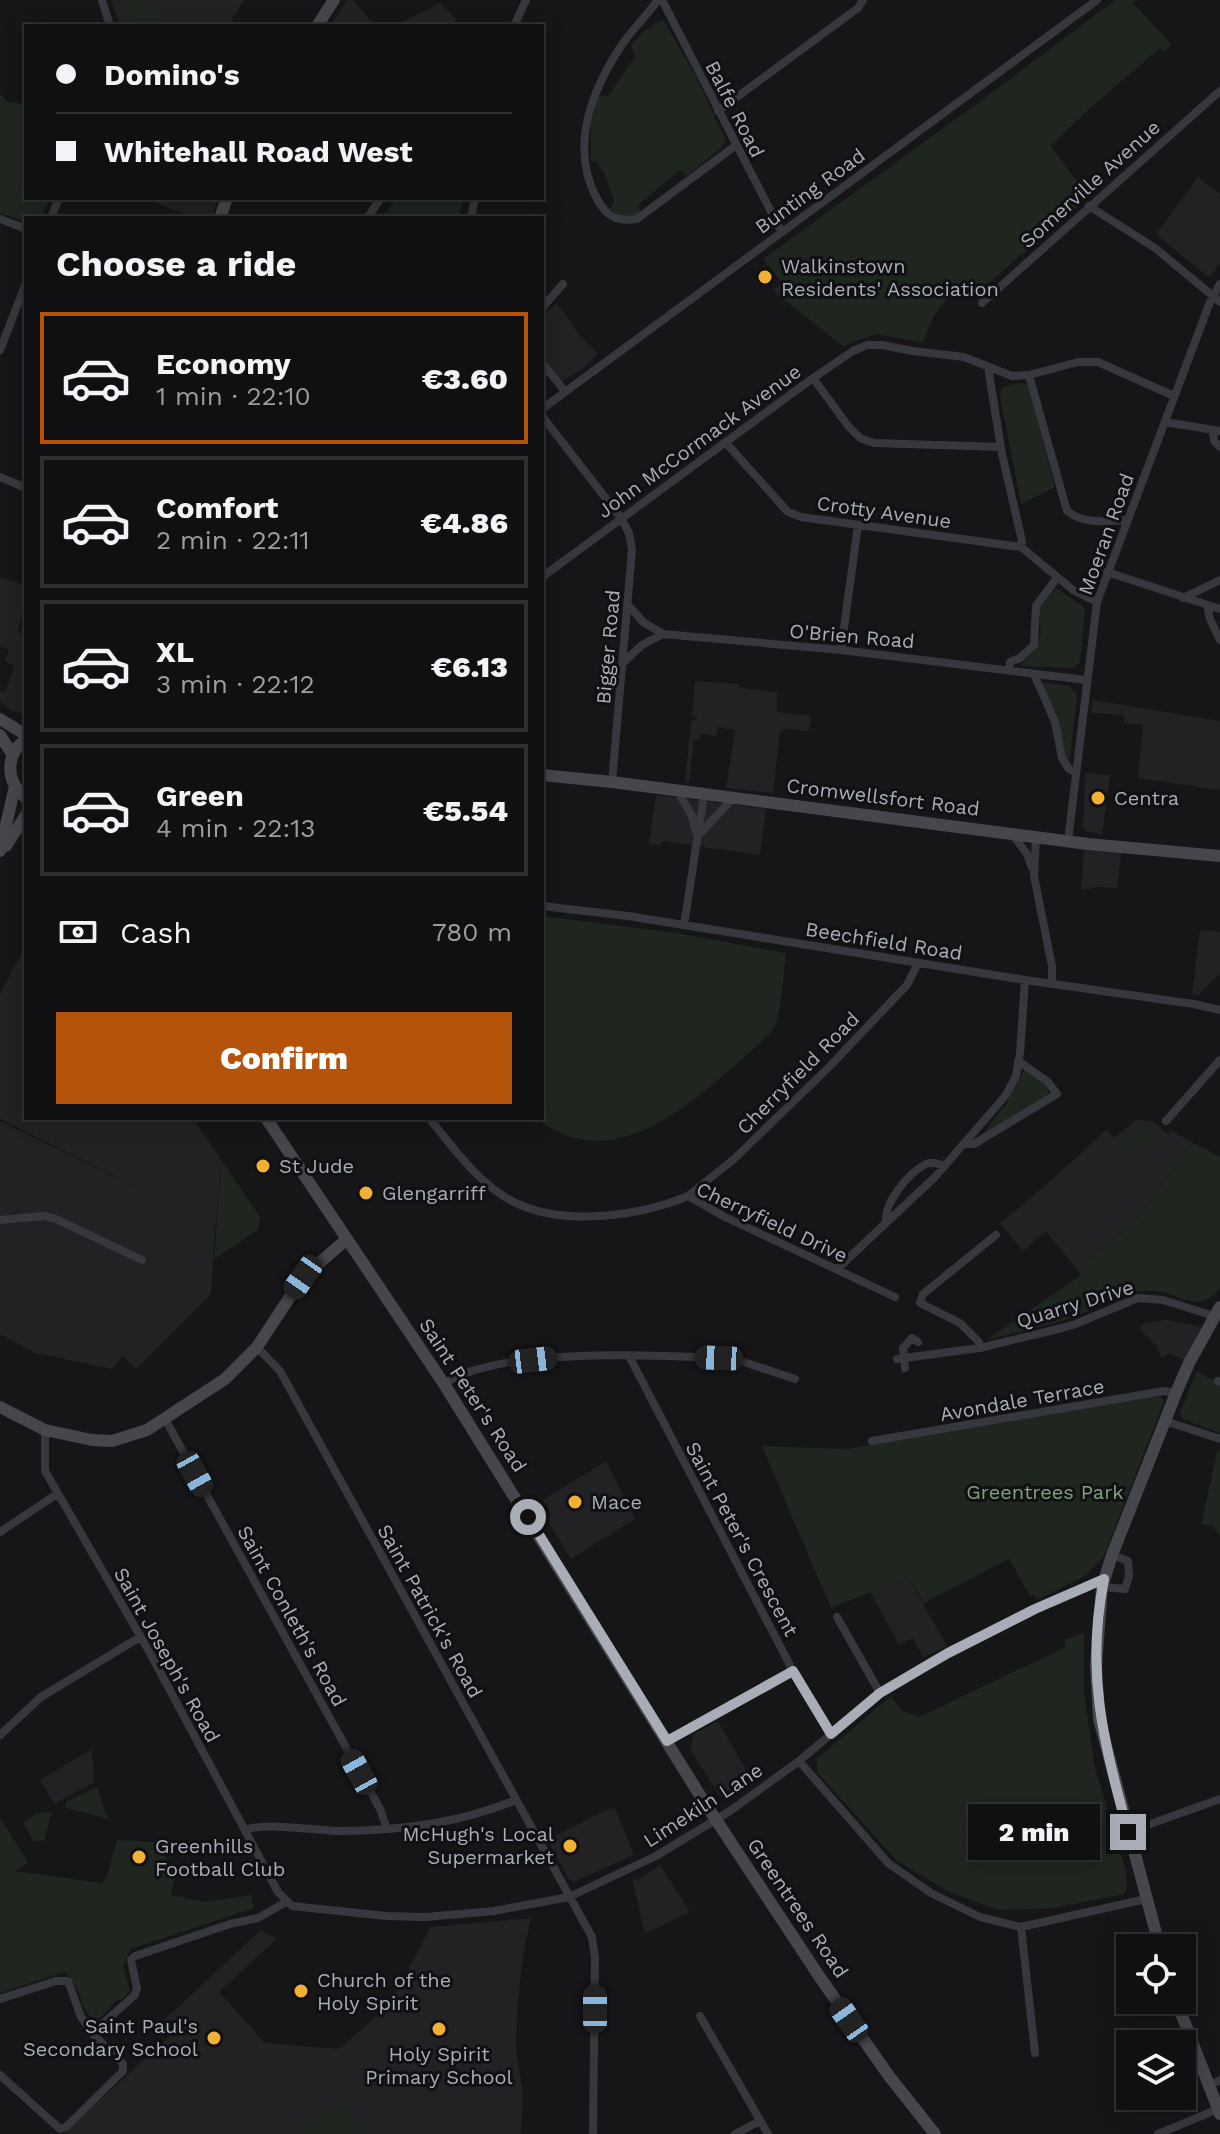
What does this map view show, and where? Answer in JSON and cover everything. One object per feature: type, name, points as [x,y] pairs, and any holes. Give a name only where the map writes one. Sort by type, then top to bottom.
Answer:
[{"type":"main road","points":[[318,24],[334,0]]},
{"type":"main road","points":[[0,719],[24,736]]},
{"type":"main road","points":[[0,735],[8,769],[24,795]]},
{"type":"main road","points":[[0,853],[8,769],[24,741]]},
{"type":"main road","name":"Cromwellsfort Road","points":[[544,775],[1068,841],[1220,856]]},
{"type":"main road","points":[[0,853],[24,818]]},
{"type":"main road","name":"Saint Peter's Road","points":[[267,1120],[444,1384],[716,1819]]},
{"type":"main road","points":[[0,1407],[45,1430],[92,1440],[129,1438],[165,1419],[225,1379],[257,1347],[303,1277],[347,1239]]},
{"type":"main road","points":[[1156,1934],[1105,1746],[1097,1697],[1096,1666],[1103,1583],[1176,1393],[1217,1312]]},
{"type":"main road","name":"Greentrees Road","points":[[716,1819],[826,1987],[889,2076],[935,2134]]},
{"type":"main road","points":[[1182,2014],[1214,2083],[1219,2112]]},
{"type":"street","points":[[102,0],[109,24]]},
{"type":"street","points":[[515,24],[526,0]]},
{"type":"street","points":[[660,0],[623,43],[590,105],[585,126],[585,164],[592,189],[605,214],[622,221],[637,219],[735,146]]},
{"type":"street","name":"Balfe Road","points":[[660,0],[781,231]]},
{"type":"street","points":[[718,111],[858,8],[863,0]]},
{"type":"street","name":"Bunting Road","points":[[544,407],[1097,0]]},
{"type":"street","name":"Somerville Avenue","points":[[982,303],[1220,91]]},
{"type":"street","points":[[1089,206],[1144,240],[1216,299]]},
{"type":"street","points":[[0,219],[24,228]]},
{"type":"street","points":[[544,306],[563,284]]},
{"type":"street","name":"Moeran Road","points":[[1068,841],[1097,602],[1174,396],[1220,284]]},
{"type":"street","points":[[0,350],[24,288]]},
{"type":"street","name":"John McCormack Avenue","points":[[544,576],[853,351],[867,345],[882,345],[964,357],[988,367]]},
{"type":"street","points":[[1097,602],[1073,590],[1021,547],[988,367],[1012,376],[1029,375],[1078,362],[1098,362],[1174,396]]},
{"type":"street","points":[[544,365],[565,391]]},
{"type":"street","points":[[1029,375],[1067,511],[1091,521],[1127,520]]},
{"type":"street","points":[[813,378],[860,438],[874,443],[1001,447]]},
{"type":"street","points":[[544,419],[621,518]]},
{"type":"street","points":[[1165,422],[1217,430],[1214,441],[1220,447]]},
{"type":"street","name":"Crotty Avenue","points":[[726,443],[788,512],[801,517],[1021,547]]},
{"type":"street","points":[[0,477],[24,487]]},
{"type":"street","name":"Bigger Road","points":[[612,782],[632,550],[629,533],[621,518]]},
{"type":"street","points":[[841,650],[858,525]]},
{"type":"street","points":[[1107,572],[1220,609]]},
{"type":"street","points":[[1009,670],[1010,662],[1020,658],[1034,645],[1036,606],[1057,578]]},
{"type":"street","points":[[1183,598],[1220,580]]},
{"type":"street","points":[[628,605],[643,622],[663,634]]},
{"type":"street","points":[[1207,605],[1220,640]]},
{"type":"street","points":[[623,663],[642,645],[663,634]]},
{"type":"street","name":"O'Brien Road","points":[[663,634],[841,650],[1086,680]]},
{"type":"street","points":[[1034,674],[1055,722],[1062,758],[1076,773]]},
{"type":"street","points":[[678,792],[692,816],[697,836]]},
{"type":"street","points":[[684,925],[704,795]]},
{"type":"street","points":[[697,836],[733,798]]},
{"type":"street","points":[[1011,834],[1027,854],[1034,876],[1052,966],[1052,983]]},
{"type":"street","points":[[1034,876],[1036,837]]},
{"type":"street","name":"Beechfield Road","points":[[544,906],[684,925],[1220,1010]]},
{"type":"street","name":"Cherryfield Road","points":[[688,1196],[734,1159],[829,1067],[907,985],[918,963]]},
{"type":"street","points":[[837,1269],[945,1166],[1006,1095],[1016,1076],[1025,980]]},
{"type":"street","points":[[1166,1121],[1220,1060]]},
{"type":"street","points":[[965,1144],[974,1144],[1057,1094],[1047,1081],[1018,1061]]},
{"type":"street","name":"Cherryfield Drive","points":[[431,1120],[480,1176],[518,1204],[560,1214],[592,1216],[629,1213],[688,1196],[725,1217],[895,1297]]},
{"type":"street","points":[[886,1222],[889,1203],[925,1164],[945,1166]]},
{"type":"street","points":[[0,1220],[44,1216],[56,1219],[142,1260]]},
{"type":"street","points":[[980,1348],[979,1342],[960,1323],[920,1303],[923,1294],[996,1235]]},
{"type":"street","name":"Quarry Drive","points":[[918,1342],[912,1338],[903,1348],[902,1362],[980,1348],[1073,1325],[1138,1298],[1217,1312]]},
{"type":"street","name":"Saint Patrick's Road","points":[[257,1347],[280,1371],[592,1937],[595,1958],[593,2134]]},
{"type":"street","points":[[444,1384],[463,1373],[566,1356],[722,1358],[795,1379]]},
{"type":"street","name":"Saint Peter's Crescent","points":[[629,1356],[793,1671],[831,1734]]},
{"type":"street","name":"Avondale Terrace","points":[[872,1441],[1164,1391],[1176,1393]]},
{"type":"street","name":"Saint Conleth's Road","points":[[165,1419],[380,1809],[387,1829]]},
{"type":"street","points":[[1165,1421],[1220,1439]]},
{"type":"street","name":"Saint Joseph's Road","points":[[45,1430],[45,1471],[286,1902]]},
{"type":"street","points":[[0,1532],[57,1494]]},
{"type":"street","name":"Limekiln Lane","points":[[286,1902],[292,1906],[426,1917],[494,1911],[569,1897],[656,1856],[716,1819],[799,1761],[880,1693],[983,1634],[1046,1603],[1103,1583],[1125,1589],[1129,1576],[1128,1561],[1112,1555]]},
{"type":"street","points":[[837,1617],[880,1693]]},
{"type":"street","points":[[0,1735],[41,1697],[140,1637]]},
{"type":"street","points":[[667,1741],[793,1671]]},
{"type":"street","points":[[799,1761],[888,1863],[950,1904],[980,1917],[1021,1927],[1146,1899]]},
{"type":"street","points":[[1128,1832],[1220,1799]]},
{"type":"street","points":[[246,1829],[267,1825],[336,1831],[387,1829],[444,1821],[516,1800]]},
{"type":"street","points":[[92,2033],[135,1995],[137,1988],[131,1960],[135,1956],[230,1924],[258,1918],[286,1902]]},
{"type":"street","points":[[1021,1927],[1035,2053]]},
{"type":"street","points":[[0,1999],[56,1981],[68,1981],[81,2017],[92,2033],[123,2064],[123,2071],[66,2127],[60,2129],[0,2075]]},
{"type":"street","points":[[700,2016],[768,2134]]},
{"type":"street","points":[[1158,2134],[1219,2112]]},
{"type":"street","points":[[735,2134],[760,2121]]},
{"type":"shaded area","points":[[111,0],[244,0],[229,24],[119,24]]},
{"type":"shaded area","points":[[347,0],[352,0],[374,24],[331,24]]},
{"type":"shaded area","points":[[440,3],[457,20],[453,24],[398,24]]},
{"type":"shaded area","points":[[1198,177],[1220,194],[1220,263],[1209,278],[1156,234]]},
{"type":"shaded area","points":[[148,200],[218,200],[212,216],[190,216]]},
{"type":"shaded area","points":[[557,303],[582,338],[598,354],[582,369],[562,381],[544,360],[544,314]]},
{"type":"shaded area","points":[[0,577],[24,585],[24,606],[18,631],[24,635],[24,714],[10,710],[0,701],[0,692],[5,691],[15,666],[5,661],[9,650],[0,646]]},
{"type":"shaded area","points":[[695,681],[738,684],[740,688],[777,692],[777,712],[811,716],[809,731],[785,729],[780,732],[773,793],[726,788],[735,730],[718,727],[716,736],[700,734],[699,741],[694,740],[689,783],[685,782],[691,722],[698,717],[692,716]]},
{"type":"shaded area","points":[[1093,700],[1220,721],[1220,790],[1138,778],[1143,725],[1124,723],[1124,715],[1091,713]]},
{"type":"shaded area","points":[[1085,773],[1110,775],[1102,835],[1086,831],[1083,826]]},
{"type":"shaded area","points":[[656,795],[766,809],[760,855],[661,841],[660,846],[649,844]]},
{"type":"shaded area","points":[[1084,850],[1121,853],[1117,888],[1081,890]]},
{"type":"shaded area","points":[[1200,930],[1220,932],[1220,973],[1198,995],[1192,994]]},
{"type":"shaded area","points":[[24,949],[24,1120],[194,1120],[222,1161],[216,1226],[211,1225],[215,1228],[211,1294],[136,1369],[123,1356],[112,1369],[35,1353],[0,1334],[0,1121],[149,1193],[0,1119],[0,994]]},
{"type":"shaded area","points":[[1136,1120],[1153,1121],[1168,1135],[1172,1131],[1193,1143],[1133,1224],[1085,1263],[1086,1267],[1079,1272],[1046,1231],[1023,1251],[1000,1223],[1106,1130],[1114,1138]]},
{"type":"shaded area","points":[[1167,1320],[1201,1327],[1184,1360],[1169,1354],[1161,1357],[1156,1345],[1139,1328],[1145,1323]]},
{"type":"shaded area","points":[[606,1461],[635,1519],[571,1559],[537,1504]]},
{"type":"shaded area","points":[[908,1577],[947,1646],[923,1657],[913,1638],[899,1645],[870,1592]]},
{"type":"shaded area","points":[[718,1721],[754,1784],[731,1798],[718,1793],[691,1751],[693,1734]]},
{"type":"shaded area","points":[[92,1749],[94,1782],[54,1804],[40,1780]]},
{"type":"shaded area","points":[[615,1808],[634,1855],[573,1882],[547,1840]]},
{"type":"shaded area","points":[[660,1865],[690,1912],[645,1934],[632,1879],[638,1880]]},
{"type":"shaded area","points":[[531,1918],[517,2009],[516,2050],[523,2092],[521,2134],[63,2134],[174,2032],[164,2020],[261,1930],[277,1939],[219,1992],[265,2043],[339,2049],[388,2006],[431,1927]]},
{"type":"green space","points":[[130,0],[143,0],[165,24],[134,24],[120,9]]},
{"type":"green space","points":[[1115,0],[1136,0],[1133,3],[1172,45],[1164,52],[1160,48],[1051,146],[1088,197],[978,292],[966,292],[948,299],[936,313],[923,343],[876,334],[843,346],[773,291],[781,282],[763,259]]},
{"type":"green space","points":[[663,19],[697,79],[726,141],[687,176],[680,170],[639,204],[640,213],[636,217],[621,217],[610,209],[614,201],[605,175],[597,162],[591,161],[591,123],[599,95],[608,96],[635,57],[631,45]]},
{"type":"green space","points":[[0,94],[7,101],[24,105],[24,200],[49,200],[42,216],[24,216],[24,221],[0,213]]},
{"type":"green space","points":[[395,200],[463,200],[462,216],[383,216]]},
{"type":"green space","points":[[1028,384],[1055,487],[1021,504],[1000,396],[1003,387]]},
{"type":"green space","points":[[1056,588],[1085,608],[1080,662],[1074,668],[1020,666],[1039,641],[1038,610]]},
{"type":"green space","points":[[1041,682],[1070,686],[1077,695],[1069,765],[1064,759],[1058,720]]},
{"type":"green space","points":[[544,916],[676,933],[786,953],[775,1026],[758,1045],[684,1107],[637,1133],[612,1140],[587,1140],[562,1133],[539,1120],[544,1120]]},
{"type":"green space","points":[[1025,1069],[1046,1086],[1049,1094],[981,1136],[1006,1104]]},
{"type":"green space","points":[[1142,1127],[1153,1141],[1132,1158],[1121,1144]]},
{"type":"green space","points":[[1193,1143],[1220,1157],[1220,1288],[1212,1296],[1196,1302],[1163,1292],[1141,1291],[1110,1300],[1071,1318],[986,1340],[1080,1276],[1079,1272],[1086,1267],[1084,1264],[1133,1224]]},
{"type":"green space","points":[[222,1161],[260,1217],[258,1230],[214,1259]]},
{"type":"green space","points":[[1197,1371],[1220,1384],[1220,1433],[1183,1419],[1180,1412]]},
{"type":"green space","name":"Greentrees Park","points":[[1161,1397],[1164,1401],[1104,1556],[1085,1576],[1037,1600],[1034,1595],[1030,1596],[1009,1559],[924,1603],[908,1577],[831,1608],[762,1446],[848,1449]]},
{"type":"green space","points":[[1220,1450],[1220,1537],[1213,1526],[1201,1524],[1217,1452]]},
{"type":"green space","points":[[1084,1633],[1084,1692],[1095,1768],[1126,1871],[1124,1894],[1054,1908],[999,1910],[949,1892],[897,1861],[817,1772],[817,1759],[891,1696],[901,1710],[919,1717],[1066,1647],[1064,1640]]},
{"type":"green space","points":[[97,1787],[108,1819],[65,1807],[66,1802]]},
{"type":"green space","points":[[52,1811],[44,1841],[33,1841],[23,1822],[36,1814]]},
{"type":"green space","points":[[0,1818],[28,1862],[15,1871],[102,1883],[117,1840],[157,1842],[175,1873],[171,1895],[203,1902],[251,1895],[254,1908],[131,1949],[123,1965],[130,1991],[98,2020],[88,2014],[75,1985],[64,1972],[0,1993]]},
{"type":"green space","points":[[337,2102],[366,2134],[302,2134]]},
{"type":"place","name":"Walkinstown Residents' Association","points":[[765,277]]},
{"type":"place","name":"Centra","points":[[1098,798]]},
{"type":"place","name":"St Jude","points":[[263,1166]]},
{"type":"place","name":"Glengarriff","points":[[366,1193]]},
{"type":"place","name":"Mace","points":[[575,1502]]},
{"type":"place","name":"McHugh's Local Supermarket","points":[[570,1846]]},
{"type":"place","name":"Greenhills Football Club","points":[[139,1857]]},
{"type":"place","name":"Church of the Holy Spirit","points":[[301,1991]]},
{"type":"place","name":"Holy Spirit Primary School","points":[[439,2029]]},
{"type":"place","name":"Saint Paul's Secondary School","points":[[214,2038]]},
{"type":"route","points":[[528,1517],[667,1741],[793,1671],[831,1734],[880,1693],[948,1653],[1035,1609],[1104,1579],[1096,1666],[1099,1719],[1128,1832]]}]
